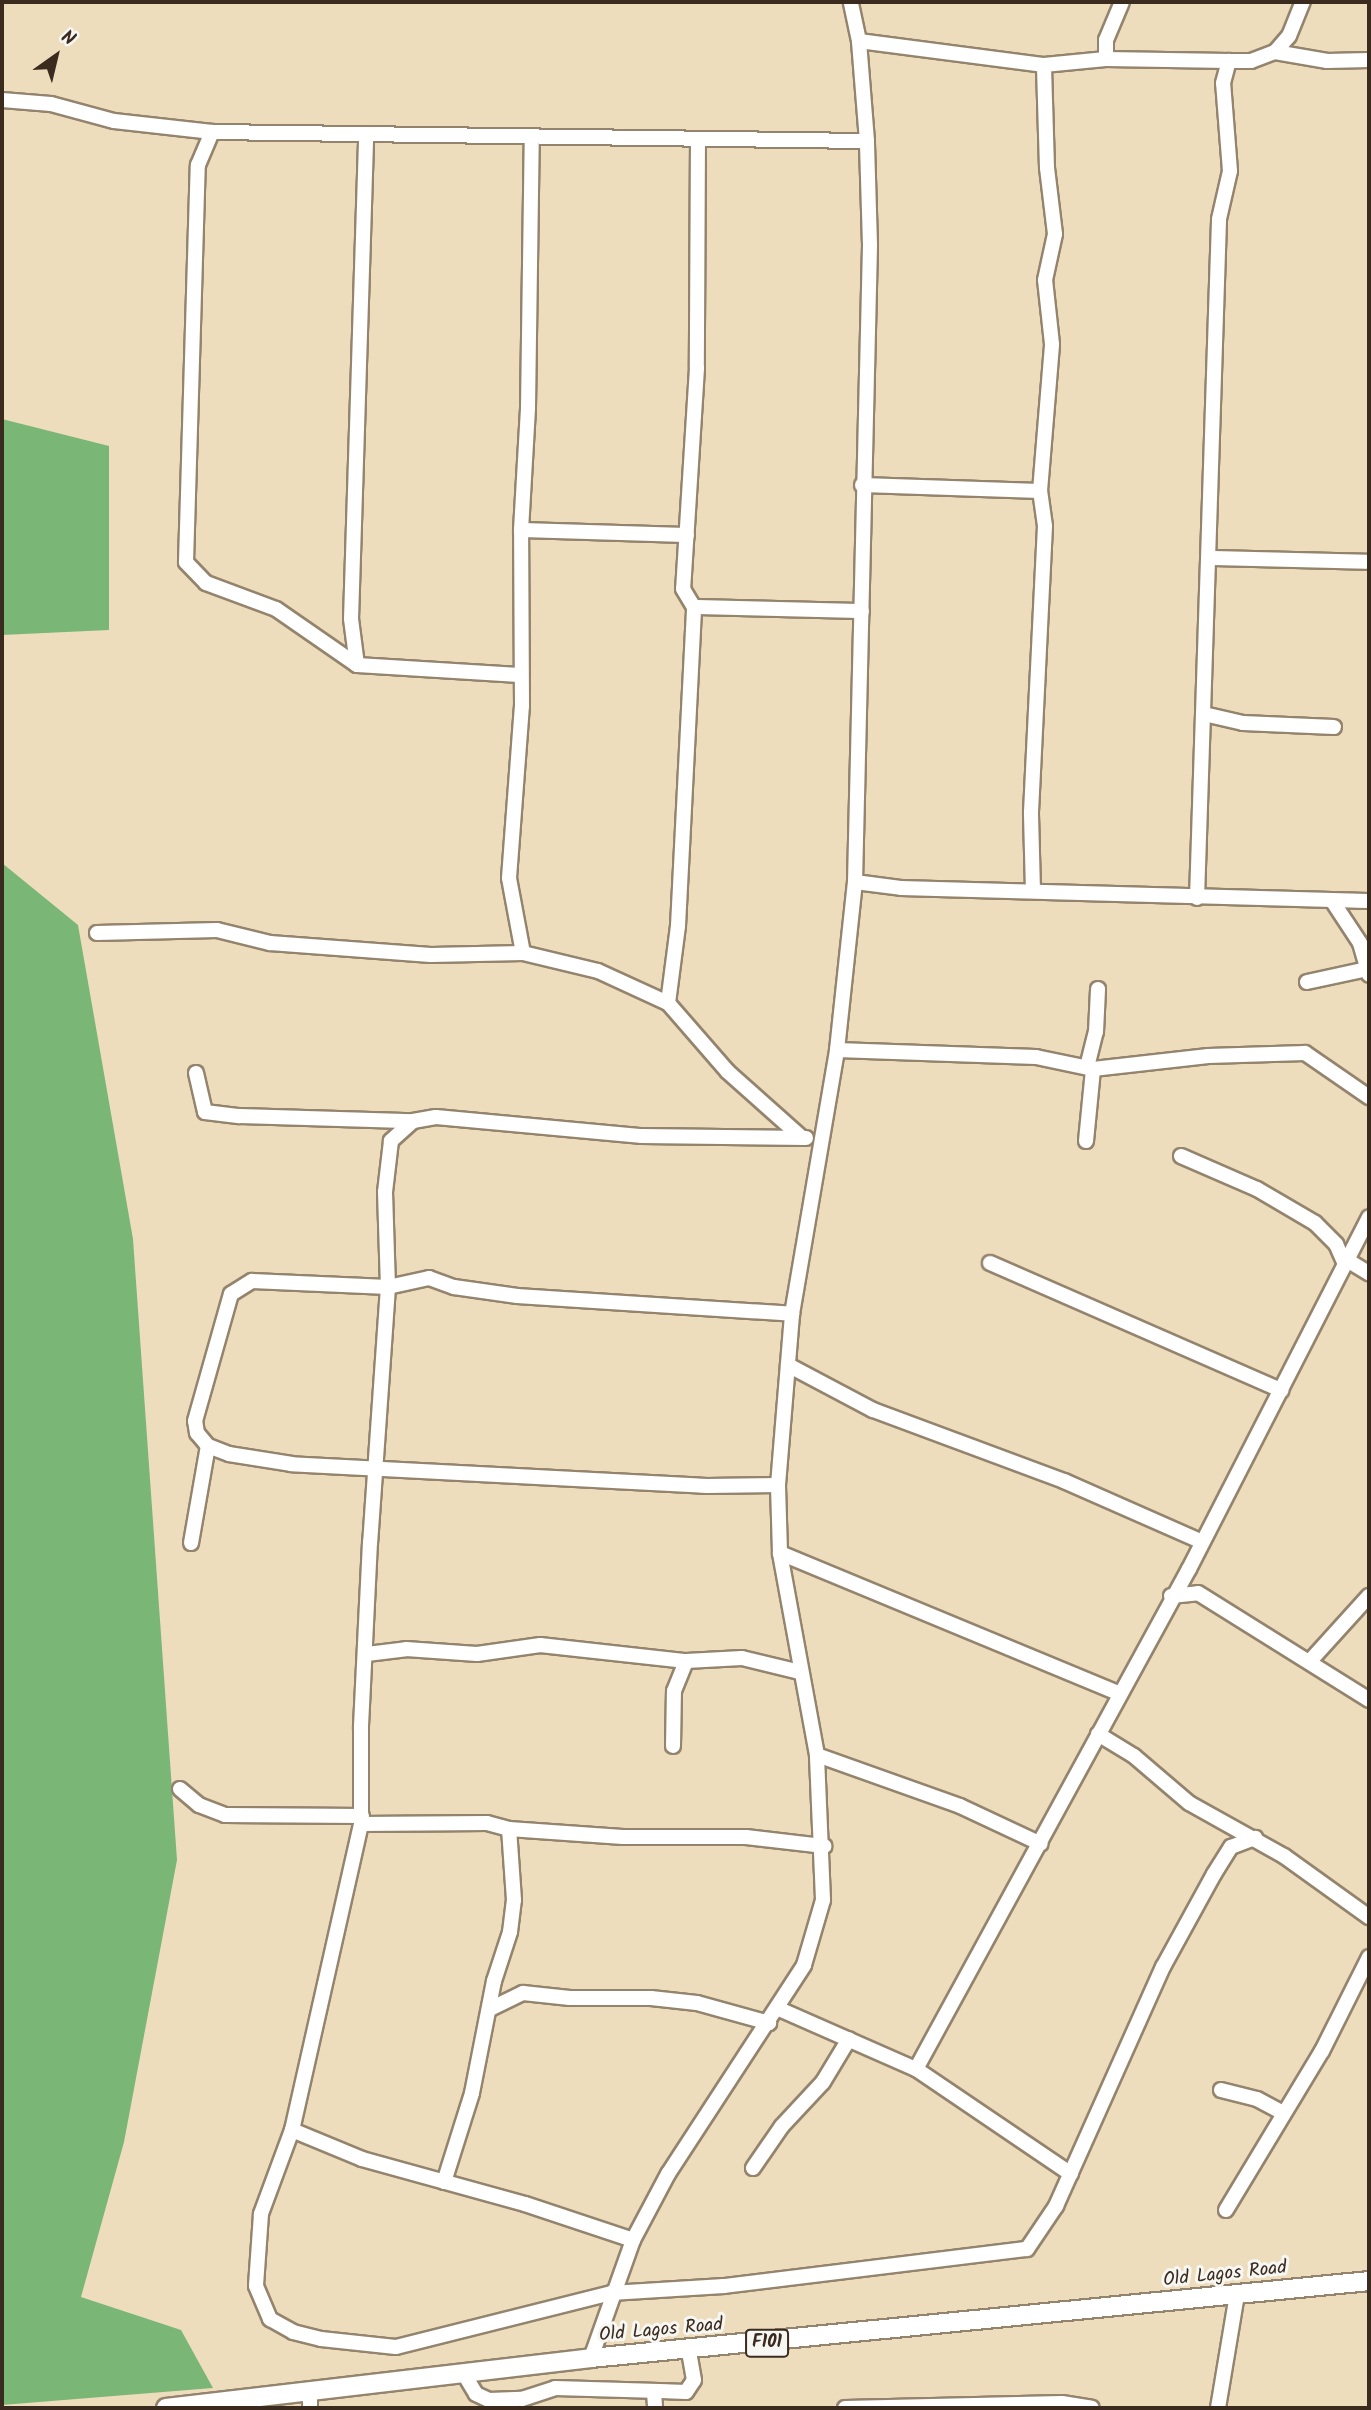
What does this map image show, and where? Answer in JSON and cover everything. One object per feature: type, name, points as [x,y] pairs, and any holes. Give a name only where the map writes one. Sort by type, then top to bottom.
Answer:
[{"type":"main road","name":"Old Lagos Road","points":[[166,2408],[310,2400],[464,2374],[591,2358],[689,2351],[1369,2281]]},
{"type":"street","points":[[591,2358],[611,2293],[633,2240],[682,2152],[779,2009],[815,1940],[823,1900],[824,1846],[817,1755],[780,1553],[778,1485],[792,1314],[837,1050],[855,882],[862,611],[862,485],[870,245],[867,141],[859,41],[851,2]]},
{"type":"street","points":[[1106,59],[1106,40],[1122,2]]},
{"type":"street","points":[[859,41],[1044,65],[1106,59],[1251,61],[1275,52],[1289,36],[1303,2]]},
{"type":"street","points":[[1275,52],[1327,61],[1369,60]]},
{"type":"street","points":[[1196,898],[1210,558],[1219,219],[1230,171],[1223,83],[1229,61]]},
{"type":"street","points":[[1033,891],[1031,812],[1045,526],[1040,491],[1052,344],[1045,280],[1055,234],[1047,168],[1044,65]]},
{"type":"street","points":[[2,100],[51,104],[114,121],[212,132],[867,141]]},
{"type":"street","points":[[212,132],[198,165],[186,562],[206,583],[276,609],[357,665],[519,675]]},
{"type":"street","points":[[357,665],[351,619],[358,528],[366,135]]},
{"type":"street","points":[[523,953],[509,878],[519,787],[521,530],[528,408],[532,137]]},
{"type":"street","points":[[668,1003],[678,926],[695,607],[683,589],[697,368],[698,139]]},
{"type":"street","points":[[862,485],[1040,491]]},
{"type":"street","points":[[521,530],[687,535]]},
{"type":"street","points":[[1210,558],[1369,562]]},
{"type":"street","points":[[695,607],[862,611]]},
{"type":"street","points":[[1204,714],[1243,723],[1334,726]]},
{"type":"street","points":[[855,882],[1196,898],[1369,901]]},
{"type":"street","points":[[1307,982],[1368,966],[1350,924],[1333,902]]},
{"type":"street","points":[[97,933],[217,930],[270,943],[431,956],[523,953],[598,971],[668,1003],[728,1072],[801,1137]]},
{"type":"street","points":[[1086,1141],[1090,1068],[1096,1032],[1097,989]]},
{"type":"street","points":[[837,1050],[1037,1057],[1090,1068],[1208,1056],[1305,1052],[1369,1097]]},
{"type":"street","points":[[197,1073],[205,1112],[413,1121],[436,1117],[642,1136],[801,1137],[822,1142]]},
{"type":"street","points":[[413,1121],[394,1137],[388,1151],[388,1287],[361,1729],[361,1820],[292,2130],[261,2214],[256,2286],[271,2319],[293,2332],[364,2346],[396,2347],[611,2293],[724,2286],[1027,2249],[1071,2174],[1163,1967],[1231,1847],[1255,1838]]},
{"type":"street","points":[[1181,1156],[1257,1189],[1315,1223],[1336,1244],[1344,1267]]},
{"type":"street","points":[[916,2069],[1041,1844],[1171,1596],[1189,1569],[1369,1217]]},
{"type":"street","points":[[990,1263],[1281,1390]]},
{"type":"street","points":[[1344,1267],[1365,1272]]},
{"type":"street","points":[[778,1485],[707,1486],[471,1470],[377,1469],[257,1459],[208,1446],[197,1433],[195,1421],[231,1294],[252,1281],[388,1287],[429,1278],[454,1287],[517,1296],[792,1314]]},
{"type":"street","points":[[788,1365],[873,1410],[1064,1481],[1202,1542]]},
{"type":"street","points":[[191,1543],[197,1485],[208,1446]]},
{"type":"street","points":[[780,1553],[1120,1694]]},
{"type":"street","points":[[1189,1569],[1198,1593]]},
{"type":"street","points":[[1171,1596],[1198,1593],[1369,1700]]},
{"type":"street","points":[[1310,1661],[1369,1596]]},
{"type":"street","points":[[366,1654],[406,1649],[477,1654],[540,1645],[686,1661],[742,1658],[800,1672]]},
{"type":"street","points":[[673,1746],[674,1691],[686,1661]]},
{"type":"street","points":[[1098,1734],[1224,1825],[1255,1838],[1369,1917]]},
{"type":"street","points":[[817,1755],[960,1806],[1041,1844]]},
{"type":"street","points":[[180,1789],[199,1805],[225,1815],[487,1823],[509,1829],[670,1839],[746,1837],[824,1846]]},
{"type":"street","points":[[1224,1825],[1231,1847]]},
{"type":"street","points":[[444,2182],[472,2093],[514,1900],[509,1829]]},
{"type":"street","points":[[1226,2210],[1322,2051],[1369,1957]]},
{"type":"street","points":[[490,2009],[523,1993],[570,1998],[651,1998],[697,2003],[769,2023]]},
{"type":"street","points":[[779,2009],[916,2069],[1071,2174]]},
{"type":"street","points":[[753,2168],[782,2126],[822,2081],[849,2039]]},
{"type":"street","points":[[1222,2091],[1257,2099],[1283,2113]]},
{"type":"street","points":[[292,2130],[362,2159],[633,2240]]},
{"type":"street","points":[[1218,2408],[1237,2295]]},
{"type":"street","points":[[464,2374],[476,2394],[489,2404],[526,2403],[555,2388],[686,2392],[692,2388],[689,2351]]},
{"type":"street","points":[[654,2392],[656,2408]]},
{"type":"street","points":[[845,2408],[1062,2403],[1092,2408]]},
{"type":"green space","points":[[2,419],[109,446],[109,630],[2,635]]},
{"type":"green space","points":[[2,863],[78,925],[133,1239],[177,1860],[124,2142],[81,2297],[181,2330],[213,2388],[2,2405]]}]
